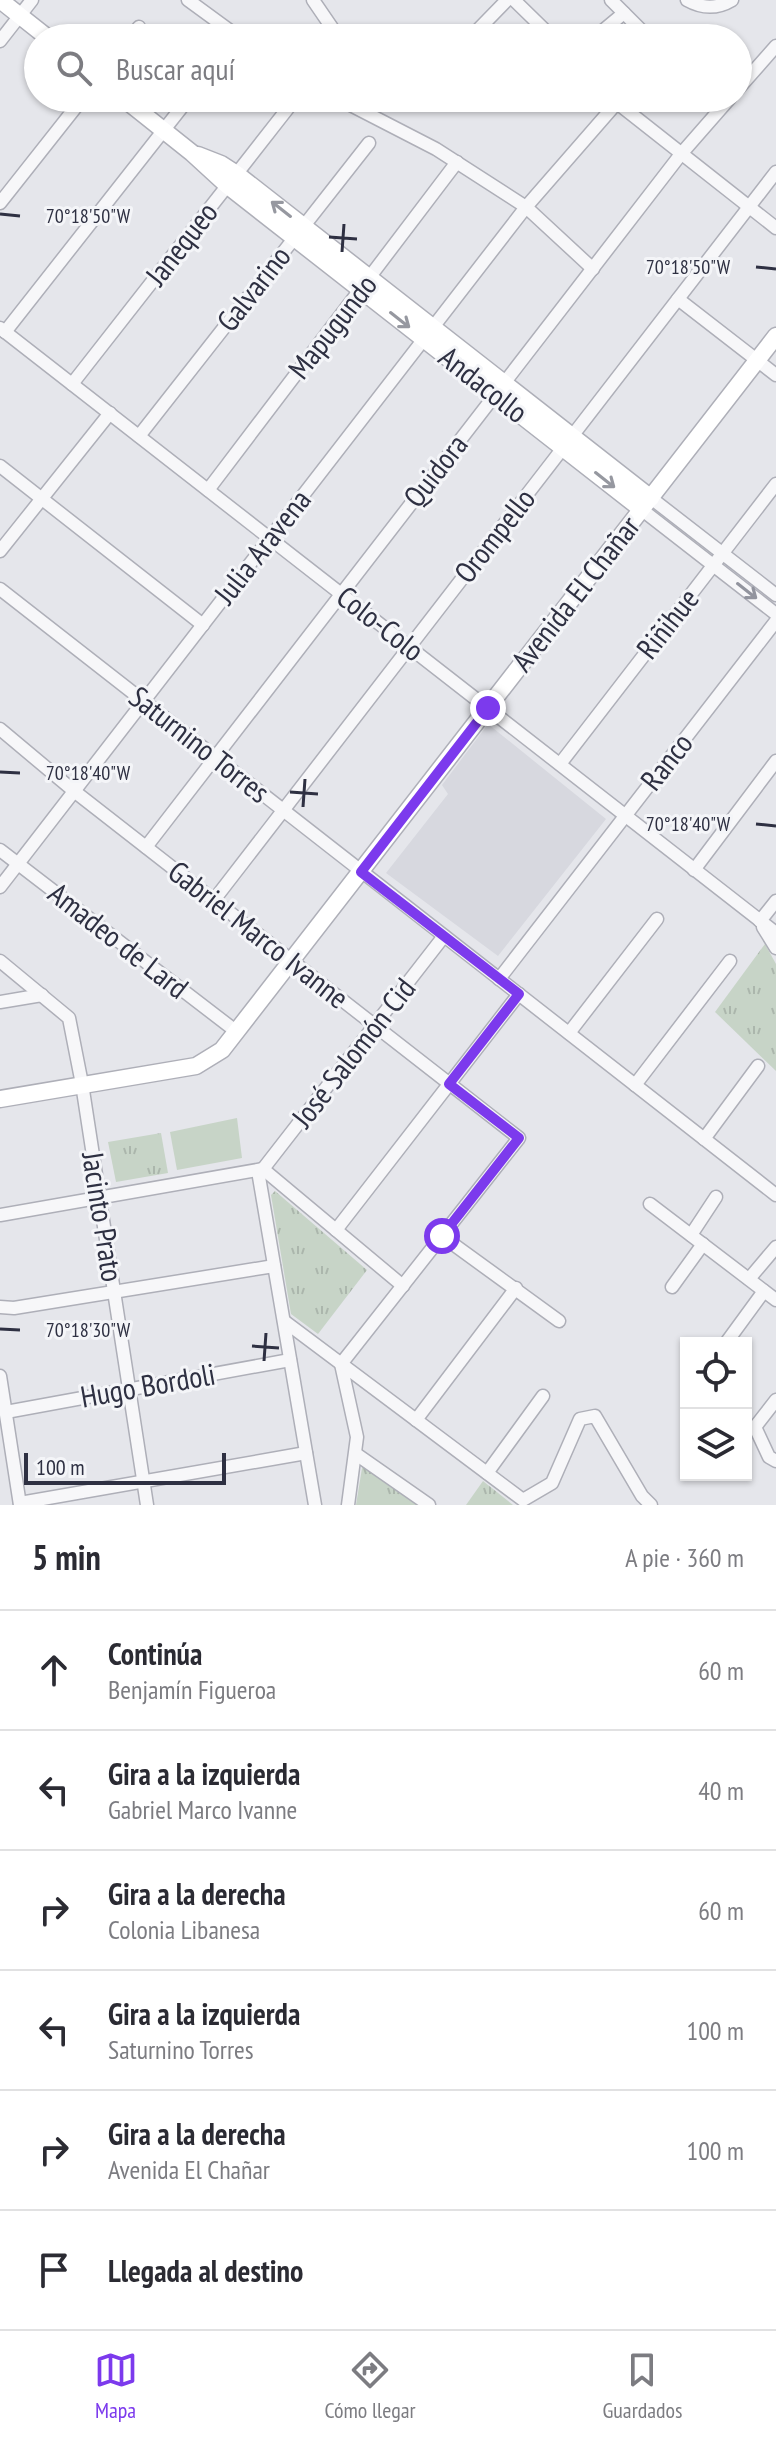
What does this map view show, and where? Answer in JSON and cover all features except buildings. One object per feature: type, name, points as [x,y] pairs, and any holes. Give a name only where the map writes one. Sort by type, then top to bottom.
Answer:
[{"type":"street","points":[[0,0],[30,24]]},
{"type":"street","points":[[0,41],[32,0]]},
{"type":"street","points":[[188,0],[221,24]]},
{"type":"street","points":[[313,0],[329,24]]},
{"type":"street","points":[[484,24],[507,0]]},
{"type":"street","points":[[514,0],[539,24]]},
{"type":"street","points":[[611,0],[635,24]]},
{"type":"street","points":[[687,0],[712,8],[732,0]]},
{"type":"street","points":[[611,24],[624,13]]},
{"type":"street","points":[[752,73],[776,46]]},
{"type":"street","points":[[0,203],[72,112]]},
{"type":"street","name":"Andacollo","points":[[140,112],[192,153],[233,180],[646,503],[713,565],[776,614]]},
{"type":"street","points":[[2,330],[178,112]]},
{"type":"street","name":"Janequeo","points":[[72,384],[285,112]]},
{"type":"street","points":[[364,112],[436,149],[526,207],[593,269]]},
{"type":"street","name":"Julia Aravena","points":[[0,887],[526,207],[606,112]]},
{"type":"street","points":[[630,112],[776,228]]},
{"type":"street","name":"Quidora","points":[[146,847],[681,154],[718,112]]},
{"type":"street","name":"Galvarino","points":[[139,436],[369,143]]},
{"type":"street","name":"Mapugundo","points":[[208,490],[457,162]]},
{"type":"street","name":"Orompello","points":[[214,900],[776,172]]},
{"type":"street","points":[[678,299],[776,375]]},
{"type":"street","name":"Colo-Colo","points":[[2,330],[776,933]]},
{"type":"street","name":"Avenida El Chañar","points":[[0,1099],[196,1066],[213,1058],[237,1032],[776,336]]},
{"type":"street","points":[[0,551],[110,413]]},
{"type":"street","points":[[0,466],[203,625]]},
{"type":"street","name":"Riñihue","points":[[560,764],[776,484]]},
{"type":"street","name":"Andacollo","points":[[646,503],[723,553],[776,595]]},
{"type":"street","name":"Saturnino Torres","points":[[0,589],[776,1194]]},
{"type":"street","name":"Ranco","points":[[499,979],[776,621]]},
{"type":"street","name":"Gabriel Marco Ivanne","points":[[0,729],[74,791],[519,1138],[442,1236]]},
{"type":"street","points":[[694,870],[776,761]]},
{"type":"street","name":"Amadeo de Lard","points":[[0,850],[237,1032]]},
{"type":"street","points":[[760,921],[776,901]]},
{"type":"street","points":[[569,1033],[657,919]]},
{"type":"street","name":"Colo-Colo","points":[[760,921],[776,948]]},
{"type":"street","name":"José Salomón Cid","points":[[261,1170],[444,936]]},
{"type":"street","name":"Jacinto Prato","points":[[0,961],[69,1018],[147,1505]]},
{"type":"street","points":[[635,1085],[730,961]]},
{"type":"street","points":[[336,1230],[519,994]]},
{"type":"street","points":[[0,1002],[42,995]]},
{"type":"street","points":[[704,1139],[758,1066]]},
{"type":"street","points":[[261,1170],[274,1266],[315,1505]]},
{"type":"street","points":[[0,1215],[261,1170],[403,1286]]},
{"type":"street","points":[[691,1235],[716,1197]]},
{"type":"street","points":[[650,1204],[776,1300]]},
{"type":"street","points":[[341,1364],[442,1236],[559,1321]]},
{"type":"street","points":[[672,1287],[703,1244]]},
{"type":"street","points":[[749,1279],[776,1247]]},
{"type":"street","points":[[0,1307],[14,1308],[274,1266]]},
{"type":"street","points":[[416,1420],[516,1288]]},
{"type":"street","points":[[730,1337],[764,1291]]},
{"type":"street","points":[[284,1321],[523,1500],[552,1483],[580,1419],[595,1416],[642,1496],[651,1505]]},
{"type":"street","name":"Hugo Bordoli","points":[[6,1412],[290,1360]]},
{"type":"street","points":[[341,1364],[357,1437],[348,1505]]},
{"type":"street","points":[[0,1376],[20,1504],[306,1453]]},
{"type":"street","points":[[487,1473],[543,1396]]},
{"type":"street","points":[[776,1400],[755,1427],[769,1457],[776,1461]]},
{"type":"street","points":[[356,1454],[429,1505]]},
{"type":"shaded area","points":[[488,724],[606,819],[498,956],[386,873],[448,794],[442,785]]},
{"type":"green space","points":[[765,944],[776,964],[776,1071],[715,1012]]},
{"type":"green space","points":[[237,1118],[242,1158],[177,1170],[170,1132]]},
{"type":"green space","points":[[161,1133],[168,1173],[116,1182],[108,1142]]},
{"type":"green space","points":[[275,1191],[367,1270],[318,1334],[291,1314],[271,1195]]},
{"type":"green space","points":[[363,1462],[422,1505],[356,1505]]},
{"type":"green space","points":[[483,1481],[513,1505],[466,1505]]},
{"type":"route","points":[[442,1236],[519,1138],[449,1084],[519,994],[361,872],[488,708]]}]
